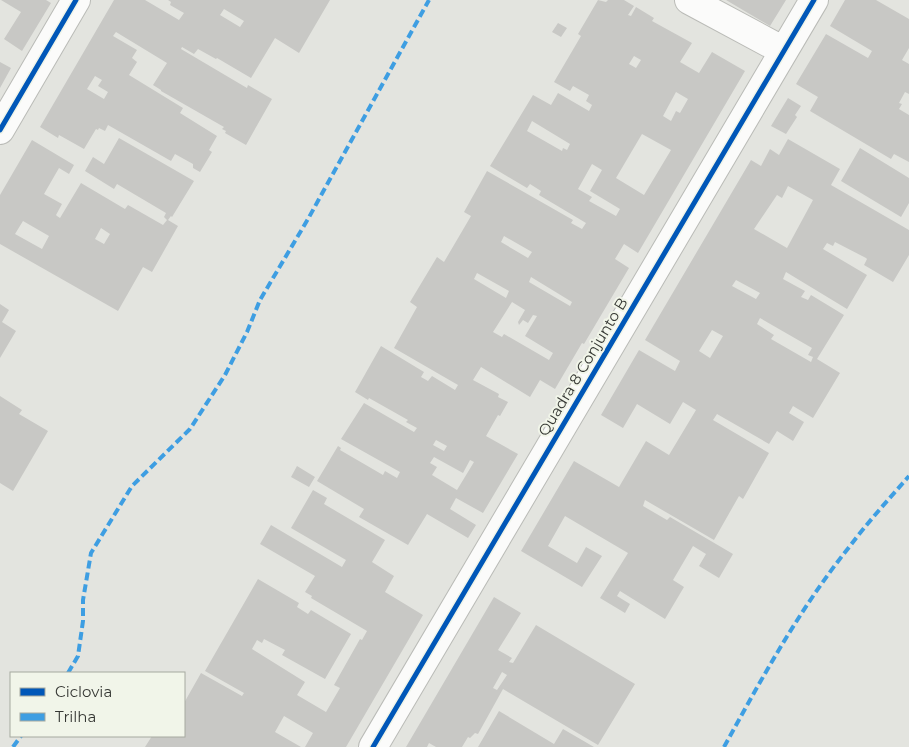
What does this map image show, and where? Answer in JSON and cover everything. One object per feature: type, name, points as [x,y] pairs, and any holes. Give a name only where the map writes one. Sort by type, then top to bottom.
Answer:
[{"type":"street","points":[[0,130],[76,0]]},
{"type":"street","points":[[689,0],[784,51]]},
{"type":"street","name":"Quadra 8 Conjunto B","points":[[373,747],[814,0]]},
{"type":"building","points":[[1,0],[46,0],[51,3],[22,51],[4,39],[21,12]]},
{"type":"building","points":[[114,0],[145,0],[179,20],[184,13],[170,5],[171,2],[168,0],[330,0],[299,53],[275,38],[251,78],[198,49],[194,54],[182,47],[181,49],[247,88],[248,85],[272,99],[246,145],[225,133],[226,131],[222,129],[224,127],[153,85],[167,63],[116,32],[113,36],[137,50],[132,58],[137,62],[129,75],[183,108],[180,113],[217,136],[209,150],[212,152],[200,172],[193,168],[193,164],[175,154],[171,161],[108,125],[105,131],[99,128],[98,130],[96,129],[84,149],[59,135],[58,138],[40,127]],"holes":[[[224,9],[244,21],[240,27],[220,15]],[[95,76],[102,80],[98,86],[108,92],[104,99],[87,89]]]},
{"type":"building","points":[[598,0],[606,2],[608,0],[624,0],[634,6],[628,15],[631,16],[636,7],[654,18],[652,21],[692,43],[680,62],[699,73],[712,52],[745,71],[638,253],[624,244],[615,259],[629,268],[555,389],[540,380],[530,397],[481,367],[473,380],[499,394],[498,397],[508,402],[486,436],[518,454],[483,513],[456,498],[450,509],[476,525],[468,538],[427,514],[408,545],[359,517],[364,509],[317,481],[338,446],[341,448],[340,450],[383,475],[385,471],[397,478],[400,472],[341,439],[364,403],[414,432],[417,428],[406,422],[408,420],[355,392],[381,346],[424,372],[421,377],[428,381],[432,376],[455,390],[458,385],[394,348],[417,307],[410,302],[437,257],[444,262],[471,216],[464,212],[487,171],[573,220],[571,223],[582,229],[586,223],[539,195],[541,191],[530,184],[527,188],[490,166],[533,95],[551,105],[558,93],[589,111],[592,105],[586,101],[589,95],[573,86],[570,91],[554,82],[581,36],[578,34]],"holes":[[[634,56],[641,60],[636,68],[629,64]],[[676,92],[688,99],[680,113],[676,111],[671,121],[663,116]],[[532,121],[570,144],[567,150],[563,148],[562,151],[527,131]],[[642,134],[671,150],[644,195],[616,178]],[[592,164],[602,170],[590,191],[620,209],[616,216],[589,201],[592,197],[578,189]],[[504,236],[532,252],[528,258],[501,242]],[[477,273],[509,291],[506,298],[474,279]],[[531,277],[572,302],[570,306],[529,282]],[[512,302],[525,310],[518,322],[519,325],[523,320],[528,323],[533,315],[537,316],[525,336],[553,353],[549,360],[504,334],[502,337],[493,332]],[[436,440],[447,446],[444,451],[433,445]],[[434,457],[463,473],[470,460],[474,462],[457,490],[432,475],[437,467],[430,463]]]},
{"type":"building","points":[[726,0],[786,0],[770,26]]},
{"type":"building","points":[[845,0],[876,0],[909,19],[909,48],[902,60],[909,64],[909,94],[905,92],[899,103],[902,104],[899,109],[909,115],[909,162],[894,154],[891,159],[810,111],[818,97],[796,84],[826,34],[868,58],[872,51],[830,26]]},
{"type":"building","points":[[558,23],[567,28],[561,37],[552,32]]},
{"type":"building","points":[[0,62],[11,68],[0,88]]},
{"type":"building","points":[[788,98],[801,106],[795,115],[797,117],[786,134],[771,126]]},
{"type":"building","points":[[119,138],[194,181],[172,217],[168,220],[178,226],[152,272],[143,267],[118,311],[0,244],[0,195],[32,140],[74,165],[69,174],[59,168],[44,194],[62,204],[56,215],[60,218],[81,183],[125,209],[128,205],[163,225],[167,220],[164,217],[166,213],[117,184],[114,189],[85,171],[93,157],[104,164]],"holes":[[[23,221],[49,236],[42,249],[15,234]],[[101,228],[110,234],[104,244],[95,239]]]},
{"type":"building","points":[[788,139],[840,169],[831,185],[909,230],[909,255],[893,282],[864,265],[866,258],[835,242],[833,246],[827,243],[823,249],[867,275],[847,309],[786,272],[783,279],[805,291],[801,297],[808,300],[811,295],[844,315],[817,359],[840,373],[813,418],[793,406],[789,413],[804,422],[793,441],[777,431],[769,444],[717,414],[713,420],[769,453],[743,499],[739,496],[714,540],[645,500],[643,506],[667,520],[670,517],[733,554],[719,578],[699,566],[706,554],[693,546],[673,580],[684,587],[665,619],[620,591],[617,596],[630,604],[625,613],[600,598],[628,553],[565,516],[548,546],[577,563],[586,547],[602,556],[582,587],[521,551],[574,461],[619,487],[646,441],[669,455],[696,410],[683,402],[670,424],[637,404],[623,428],[601,415],[639,350],[675,371],[680,361],[645,340],[751,160],[761,166],[770,149],[779,155]],"holes":[[[788,186],[813,200],[787,248],[754,229],[777,195],[782,198]],[[736,280],[760,293],[756,299],[732,286]],[[760,318],[812,348],[808,355],[813,357],[811,362],[771,339],[774,335],[757,324]],[[712,330],[723,336],[710,358],[699,351]]]},
{"type":"building","points":[[860,148],[909,178],[909,203],[901,217],[841,181]]},
{"type":"building","points":[[0,304],[9,310],[2,322],[16,331],[0,358]]},
{"type":"building","points":[[0,396],[22,410],[19,414],[48,431],[13,491],[0,483]]},
{"type":"building","points":[[297,466],[315,477],[309,487],[291,477]]},
{"type":"building","points":[[313,490],[327,498],[324,504],[385,540],[372,562],[394,576],[385,592],[423,615],[346,747],[305,747],[313,733],[284,716],[275,732],[301,747],[145,747],[151,737],[185,737],[185,701],[201,673],[242,696],[244,693],[205,671],[258,579],[299,603],[297,607],[308,614],[311,610],[351,634],[325,679],[282,655],[285,650],[264,639],[262,643],[257,640],[252,649],[305,682],[297,695],[326,712],[340,688],[334,685],[360,639],[362,640],[367,631],[311,598],[312,596],[305,592],[315,576],[260,544],[271,525],[342,567],[346,560],[291,528]]},
{"type":"building","points":[[494,597],[521,613],[498,650],[512,658],[509,662],[513,663],[536,625],[635,684],[598,745],[503,689],[478,734],[475,733],[470,738],[468,737],[462,747],[436,747],[429,743],[427,747],[406,747]],"holes":[[[502,672],[507,675],[497,690],[493,688]]]},
{"type":"building","points":[[499,711],[554,744],[563,729],[594,747],[478,747]]},
{"type":"marked path","points":[[69,672],[78,656],[83,621],[83,600],[91,553],[132,486],[190,429],[225,375],[247,332],[260,300],[308,219],[429,0]]},
{"type":"marked path","points":[[724,747],[767,669],[815,594],[857,537],[909,476]]},
{"type":"marked path","points":[[13,747],[20,737]]},
{"type":"cycle path","points":[[0,130],[76,0]]},
{"type":"cycle path","points":[[373,747],[814,0]]}]
